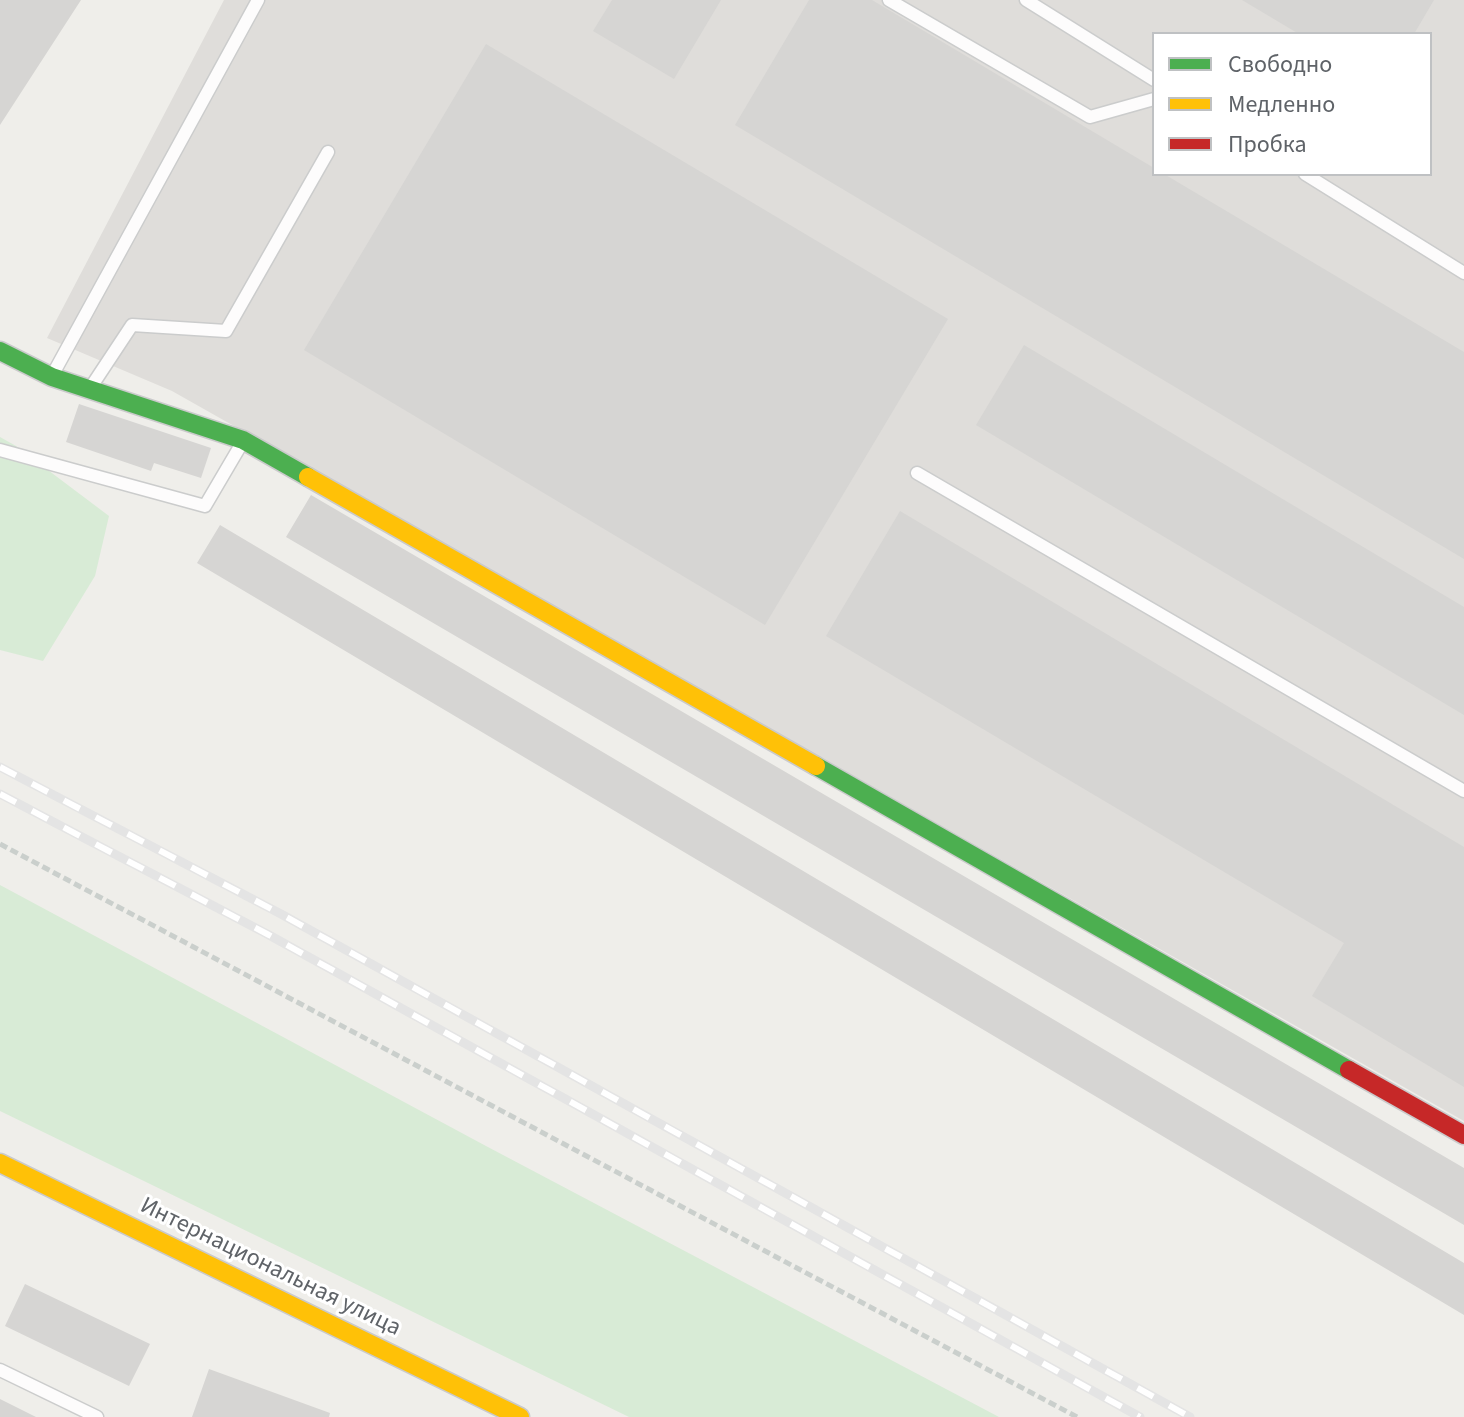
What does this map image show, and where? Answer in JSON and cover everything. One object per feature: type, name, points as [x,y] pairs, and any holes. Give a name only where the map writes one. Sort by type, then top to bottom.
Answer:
[{"type":"street","points":[[0,351],[52,377],[243,440],[1464,1135]]},
{"type":"street","name":"Интернациональная улица","points":[[0,1163],[520,1417]]},
{"type":"lane","points":[[52,377],[258,0]]},
{"type":"lane","points":[[889,0],[1090,117],[1152,100]]},
{"type":"lane","points":[[1026,0],[1152,79]]},
{"type":"lane","points":[[89,390],[132,325],[226,331],[328,152]]},
{"type":"lane","points":[[1308,176],[1464,273]]},
{"type":"lane","points":[[0,450],[205,506],[243,440]]},
{"type":"lane","points":[[917,473],[1464,791]]},
{"type":"lane","points":[[0,1370],[97,1417]]},
{"type":"path","points":[[0,844],[1077,1417]]},
{"type":"shaded area","points":[[224,0],[1464,0],[1464,1121],[172,391],[47,338]]},
{"type":"green space","points":[[0,437],[109,516],[95,576],[43,661],[0,650]]},
{"type":"green space","points":[[0,885],[999,1417],[629,1417],[0,1111]]},
{"type":"building","points":[[0,0],[81,0],[0,125]]},
{"type":"building","points":[[612,0],[721,0],[674,79],[593,31]]},
{"type":"building","points":[[809,0],[872,0],[1152,167],[1152,176],[1167,176],[1464,352],[1464,559],[735,125]]},
{"type":"building","points":[[1242,0],[1434,0],[1415,32],[1296,32]]},
{"type":"building","points":[[486,44],[948,319],[765,625],[304,350]]},
{"type":"building","points":[[1024,345],[1464,607],[1464,715],[976,425]]},
{"type":"building","points":[[79,404],[211,448],[201,478],[154,463],[151,471],[66,442]]},
{"type":"building","points":[[311,495],[1464,1168],[1464,1225],[286,537]]},
{"type":"building","points":[[900,511],[1464,847],[1464,1087],[1312,996],[1344,943],[826,636]]},
{"type":"building","points":[[220,525],[1464,1263],[1464,1315],[197,563]]},
{"type":"building","points":[[25,1284],[150,1344],[129,1386],[5,1326]]},
{"type":"building","points":[[209,1369],[330,1413],[329,1417],[192,1417]]},
{"type":"building","points":[[0,1399],[36,1417],[0,1417]]},
{"type":"railway","points":[[0,767],[281,914],[1190,1417]]},
{"type":"railway","points":[[0,794],[269,935],[1140,1417]]},
{"type":"traffic: fast","points":[[0,351],[52,377],[243,440],[308,477]]},
{"type":"traffic: fast","points":[[816,766],[1349,1070]]},
{"type":"traffic: slow","points":[[308,477],[816,766]]},
{"type":"traffic: slow","points":[[0,1163],[520,1417]]},
{"type":"traffic: jam","points":[[1349,1070],[1464,1135]]}]
